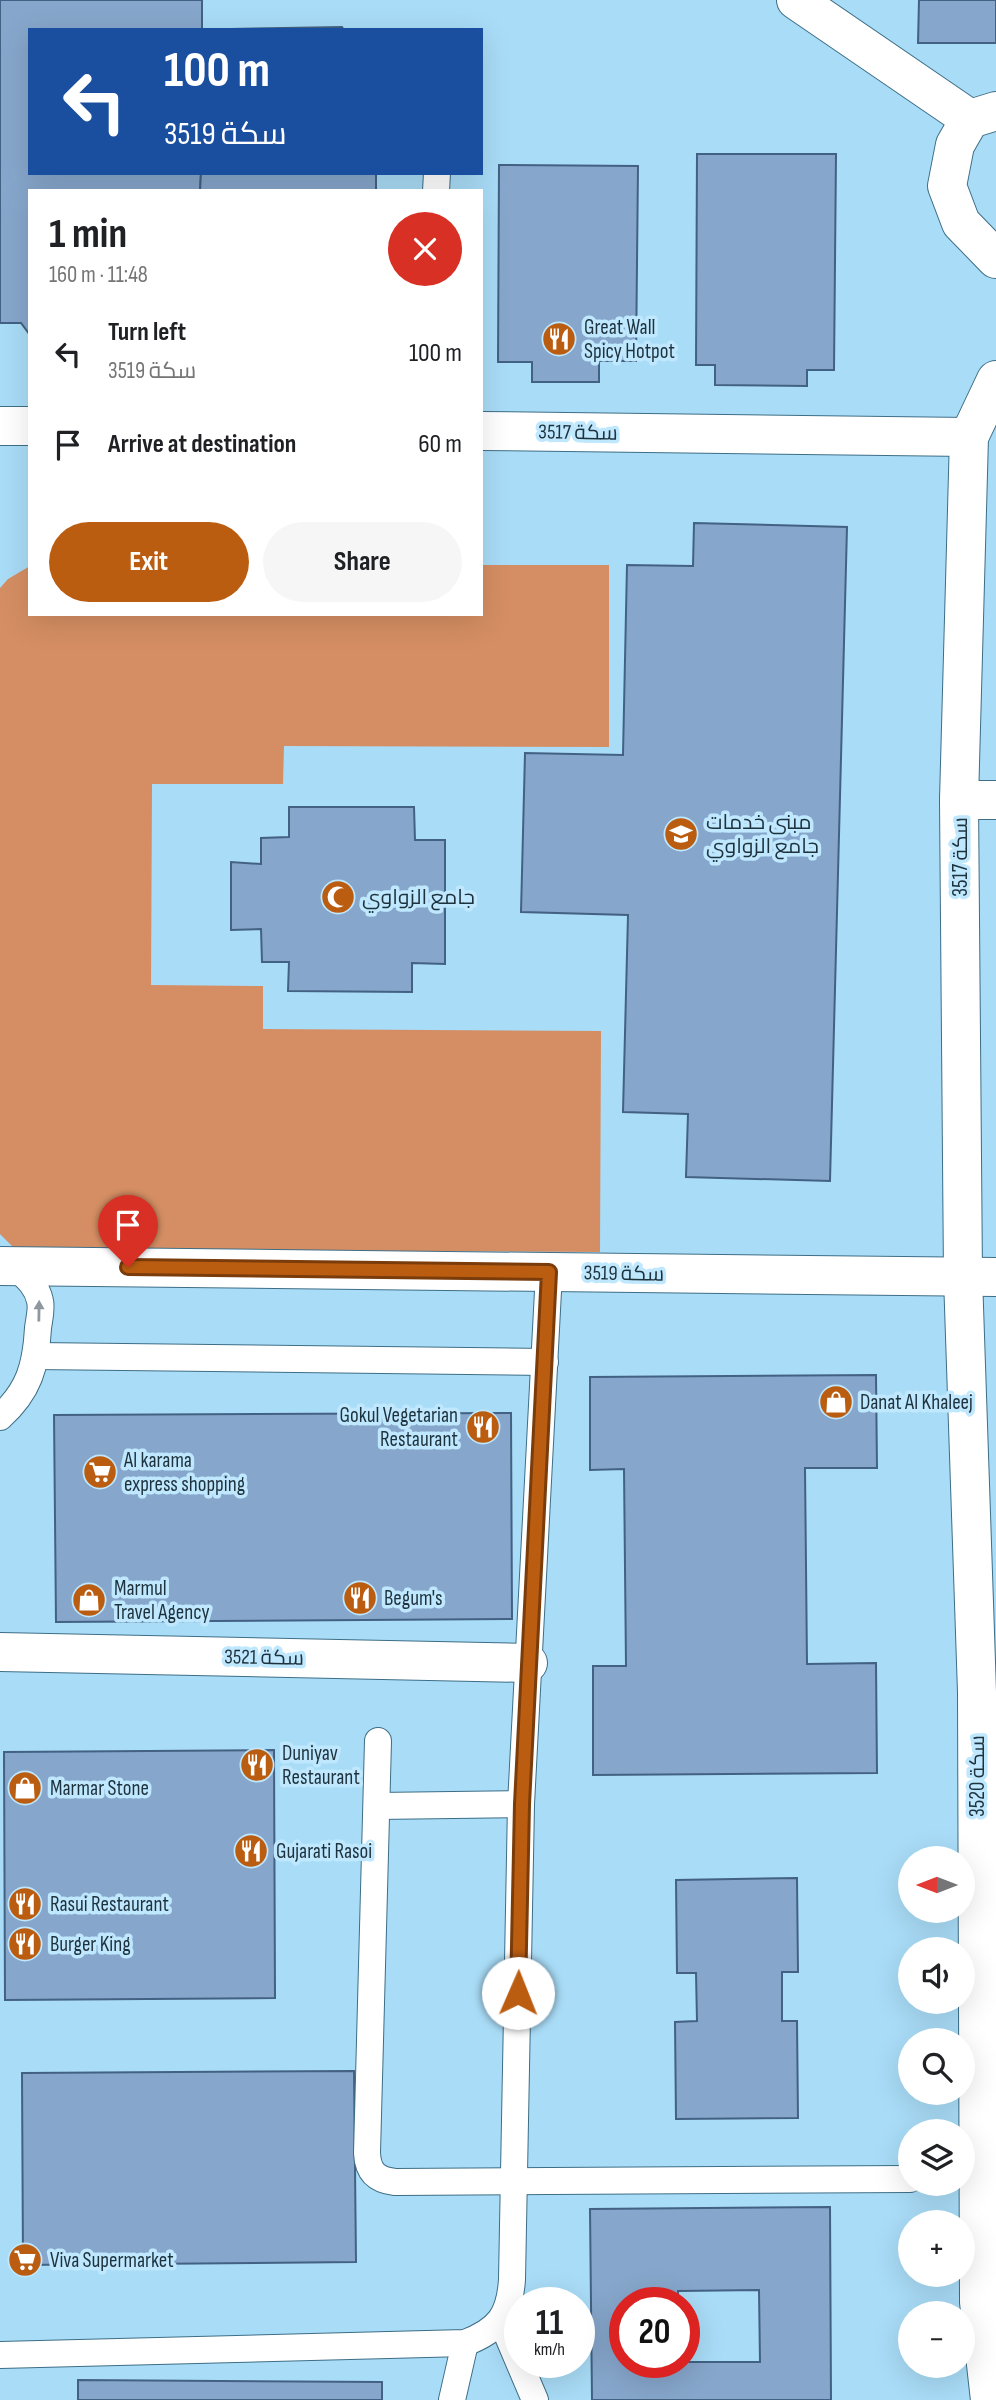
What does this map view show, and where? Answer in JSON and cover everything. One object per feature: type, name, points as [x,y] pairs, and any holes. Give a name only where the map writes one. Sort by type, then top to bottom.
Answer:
[{"type":"street","points":[[796,0],[983,115],[955,145],[947,186],[961,223],[996,259]]},
{"type":"street","name":"سكة 3517","points":[[980,1277],[978,800],[969,437],[996,380]]},
{"type":"street","points":[[0,426],[28,426]]},
{"type":"street","name":"سكة 3517","points":[[483,431],[969,437]]},
{"type":"street","name":"سكة 3519","points":[[7,1266],[980,1277]]},
{"type":"street","name":"سكة 3520","points":[[975,2127],[987,2002],[987,1692],[980,1277]]},
{"type":"street","name":"سكة 3521","points":[[0,1652],[528,1663]]},
{"type":"street","name":"سكة 3520","points":[[972,2196],[987,2302],[990,2400]]},
{"type":"lane","points":[[0,1417],[15,1403],[32,1373],[40,1301],[32,1282],[7,1266]]},
{"type":"lane","points":[[0,2355],[465,2343],[485,2335],[501,2320],[511,2300],[522,1804],[549,1272]]},
{"type":"lane","points":[[36,1356],[545,1362]]},
{"type":"lane","points":[[378,1741],[368,2164],[373,2175],[383,2180],[514,2182],[898,2179]]},
{"type":"lane","points":[[377,1806],[522,1804]]},
{"type":"lane","points":[[501,2320],[534,2400]]},
{"type":"lane","points":[[452,2400],[465,2343]]},
{"type":"shaded area","points":[[483,565],[609,565],[609,747],[284,746],[283,784],[152,784],[151,985],[263,986],[263,1029],[601,1031],[600,1252],[15,1249],[0,1234],[0,588],[8,579],[28,567],[28,616],[483,616]]},
{"type":"building","points":[[0,0],[202,0],[202,28],[28,28],[28,175],[201,175],[200,189],[28,189],[28,332],[21,323],[0,323]]},
{"type":"building","points":[[919,0],[996,0],[996,43],[918,43]]},
{"type":"building","points":[[697,154],[836,154],[834,370],[807,370],[807,386],[715,385],[715,365],[696,365]]},
{"type":"building","points":[[499,165],[638,166],[636,361],[599,361],[599,382],[532,382],[532,362],[498,362]]},
{"type":"building","points":[[201,175],[376,175],[376,189],[200,189]]},
{"type":"building","name":"مبنى خدمات جامع الزواوي","points":[[694,523],[847,527],[830,1181],[686,1177],[688,1114],[623,1112],[628,915],[521,912],[525,753],[623,755],[627,565],[693,566]]},
{"type":"building","name":"جامع الزواوي","points":[[289,807],[414,807],[415,840],[445,840],[445,964],[412,963],[412,992],[288,991],[289,962],[262,962],[261,929],[231,930],[231,862],[261,864],[261,838],[289,837]]},
{"type":"building","points":[[876,1375],[877,1468],[805,1468],[807,1664],[876,1663],[877,1773],[593,1775],[593,1666],[626,1666],[624,1469],[590,1470],[590,1377]]},
{"type":"building","points":[[511,1413],[512,1619],[56,1622],[54,1415]]},
{"type":"building","points":[[274,1750],[275,1998],[5,2000],[4,1752]]},
{"type":"building","points":[[797,1878],[798,1972],[782,1972],[782,2021],[797,2021],[798,2118],[676,2119],[675,2022],[697,2021],[696,1973],[677,1973],[676,1880]]},
{"type":"building","points":[[354,2071],[356,2262],[23,2265],[22,2073]]},
{"type":"building","points":[[830,2207],[831,2400],[592,2400],[592,2378],[595,2378],[595,2287],[591,2287],[590,2209]]},
{"type":"building","points":[[78,2380],[382,2382],[382,2400],[78,2400]]},
{"type":"place","name":"Great Wall Spicy Hotpot","points":[[559,339]]},
{"type":"place","name":"مبنى خدمات جامع الزواوي","points":[[681,834]]},
{"type":"place","name":"جامع الزواوي","points":[[338,897]]},
{"type":"place","name":"Danat Al Khaleej","points":[[836,1402]]},
{"type":"place","name":"Gokul Vegetarian Restaurant","points":[[483,1427]]},
{"type":"place","name":"Al karama express shopping","points":[[100,1472]]},
{"type":"place","name":"Begum's","points":[[360,1598]]},
{"type":"place","name":"Marmul Travel Agency","points":[[89,1600]]},
{"type":"place","name":"Duniyav Restaurant","points":[[257,1765]]},
{"type":"place","name":"Marmar Stone","points":[[25,1788]]},
{"type":"place","name":"Gujarati Rasoi","points":[[251,1851]]},
{"type":"place","name":"Rasui Restaurant","points":[[25,1904]]},
{"type":"place","name":"Burger King","points":[[25,1944]]},
{"type":"place","name":"Viva Supermarket","points":[[25,2260]]},
{"type":"route","points":[[128,1267],[549,1272],[522,1804],[518,1993]]}]
